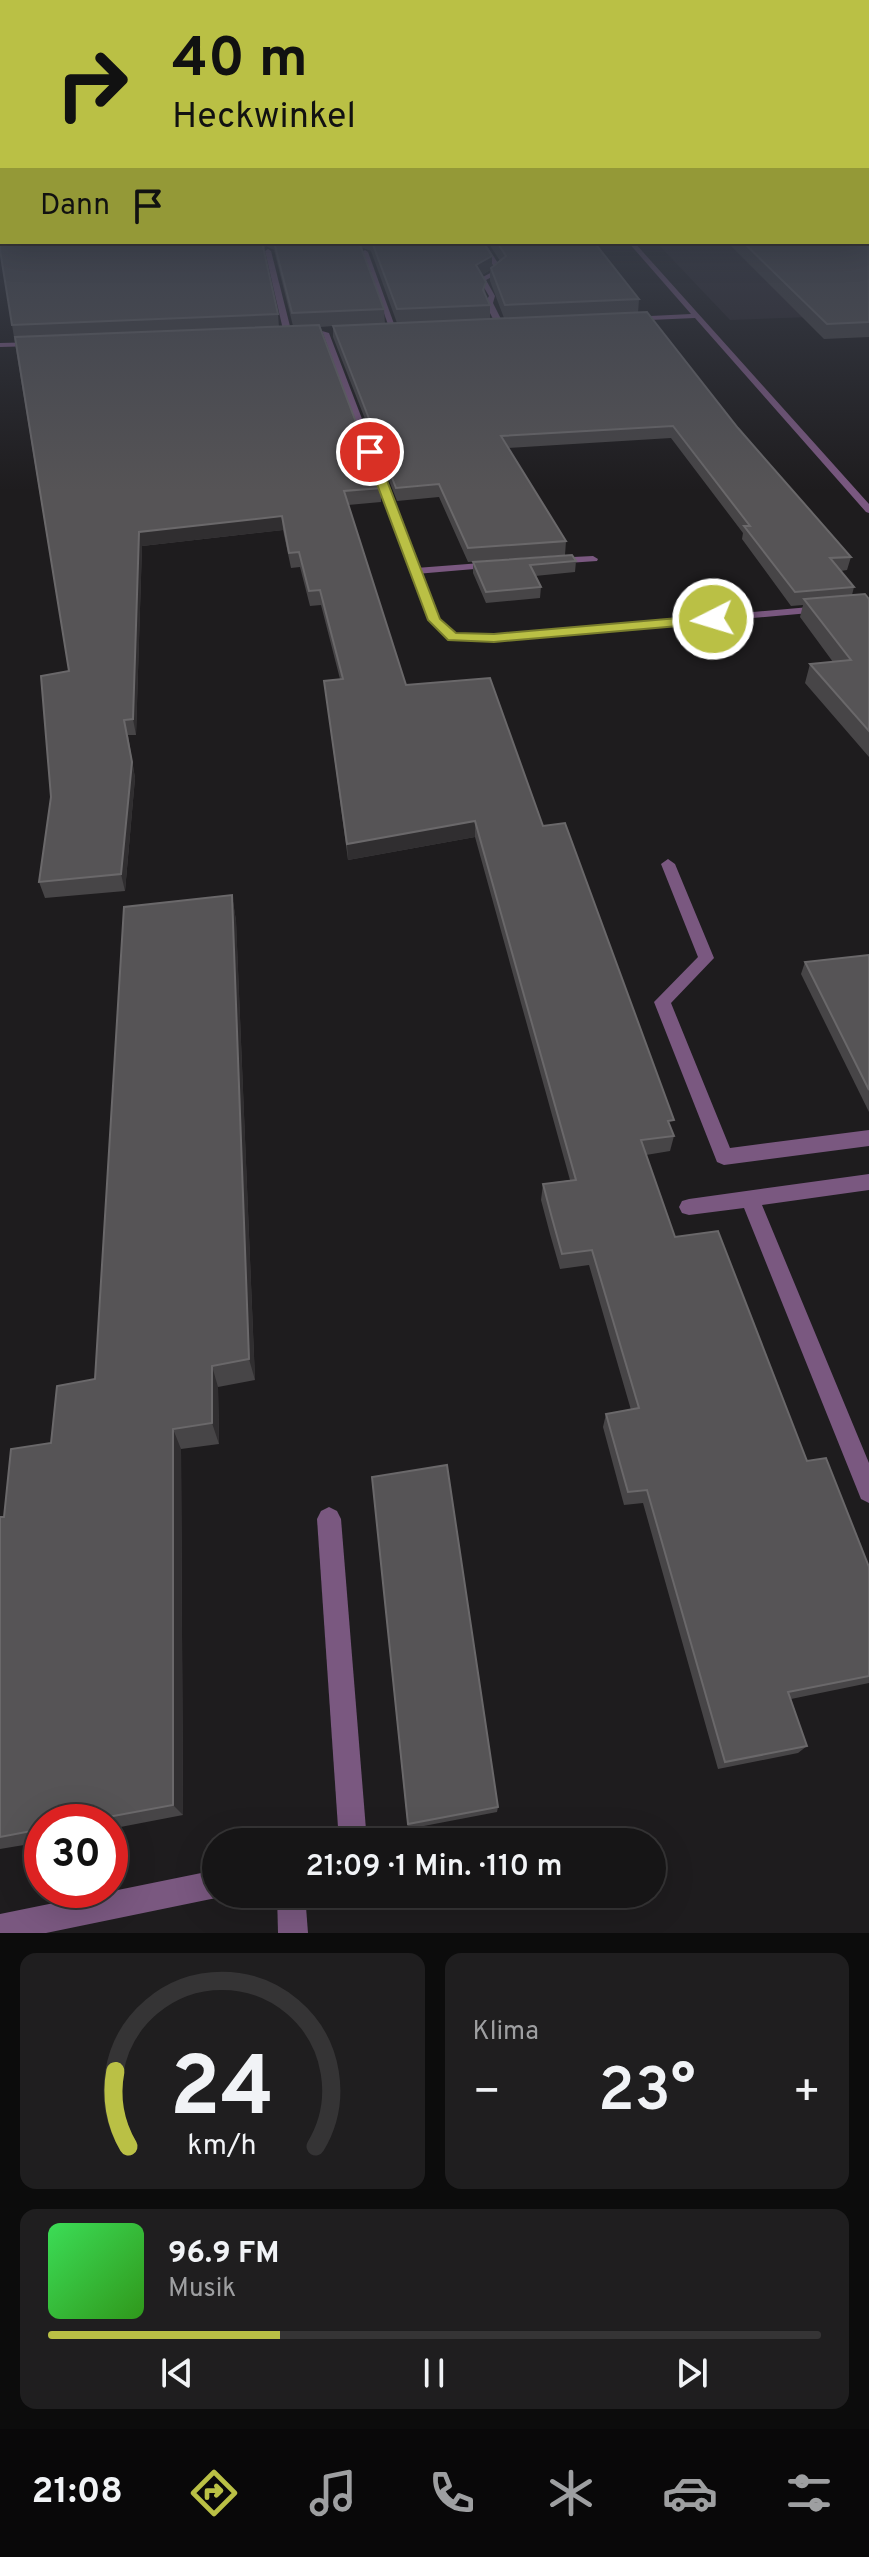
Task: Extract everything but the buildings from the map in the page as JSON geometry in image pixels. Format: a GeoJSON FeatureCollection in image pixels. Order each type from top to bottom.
{"type":"FeatureCollection","features":[{"type":"Feature","properties":{"kind":"street"},"geometry":{"type":"LineString","coordinates":[[282,310],[288,334]]}},
{"type":"Feature","properties":{"kind":"street"},"geometry":{"type":"LineString","coordinates":[[387,310],[394,330]]}},
{"type":"Feature","properties":{"kind":"street"},"geometry":{"type":"LineString","coordinates":[[493,310],[500,325]]}},
{"type":"Feature","properties":{"kind":"street"},"geometry":{"type":"LineString","coordinates":[[692,310],[869,510]]}},
{"type":"Feature","properties":{"kind":"street"},"geometry":{"type":"LineString","coordinates":[[621,320],[697,316]]}},
{"type":"Feature","properties":{"kind":"street"},"geometry":{"type":"LineString","coordinates":[[484,326],[515,324]]}},
{"type":"Feature","properties":{"kind":"street"},"geometry":{"type":"LineString","coordinates":[[380,330],[409,329]]}},
{"type":"Feature","properties":{"kind":"street"},"geometry":{"type":"LineString","coordinates":[[339,332],[319,333],[434,620],[452,637],[494,638],[838,608]]}},
{"type":"Feature","properties":{"kind":"street"},"geometry":{"type":"LineString","coordinates":[[273,335],[300,334]]}},
{"type":"Feature","properties":{"kind":"street"},"geometry":{"type":"LineString","coordinates":[[0,345],[45,344]]}},
{"type":"Feature","properties":{"kind":"street"},"geometry":{"type":"LineString","coordinates":[[534,563],[593,559]]}},
{"type":"Feature","properties":{"kind":"street"},"geometry":{"type":"LineString","coordinates":[[416,571],[504,565]]}},
{"type":"Feature","properties":{"kind":"street"},"geometry":{"type":"LineString","coordinates":[[668,864],[706,958],[662,1002],[724,1157],[869,1138]]}},
{"type":"Feature","properties":{"kind":"street"},"geometry":{"type":"LineString","coordinates":[[689,1207],[869,1182]]}},
{"type":"Feature","properties":{"kind":"street"},"geometry":{"type":"LineString","coordinates":[[750,1199],[869,1491]]}},
{"type":"Feature","properties":{"kind":"street"},"geometry":{"type":"LineString","coordinates":[[329,1519],[352,1828]]}},
{"type":"Feature","properties":{"kind":"street"},"geometry":{"type":"LineString","coordinates":[[0,1928],[202,1887]]}},
{"type":"Feature","properties":{"kind":"street"},"geometry":{"type":"LineString","coordinates":[[292,1908],[293,1933]]}},
{"type":"Feature","properties":{"kind":"shaded area"},"geometry":{"type":"Polygon","coordinates":[[[721,310],[869,310],[869,315],[730,320],[721,310]]]}},
{"type":"Feature","properties":{"kind":"route"},"geometry":{"type":"LineString","coordinates":[[370,452],[434,620],[452,637],[494,638],[713,619]]}}]}
